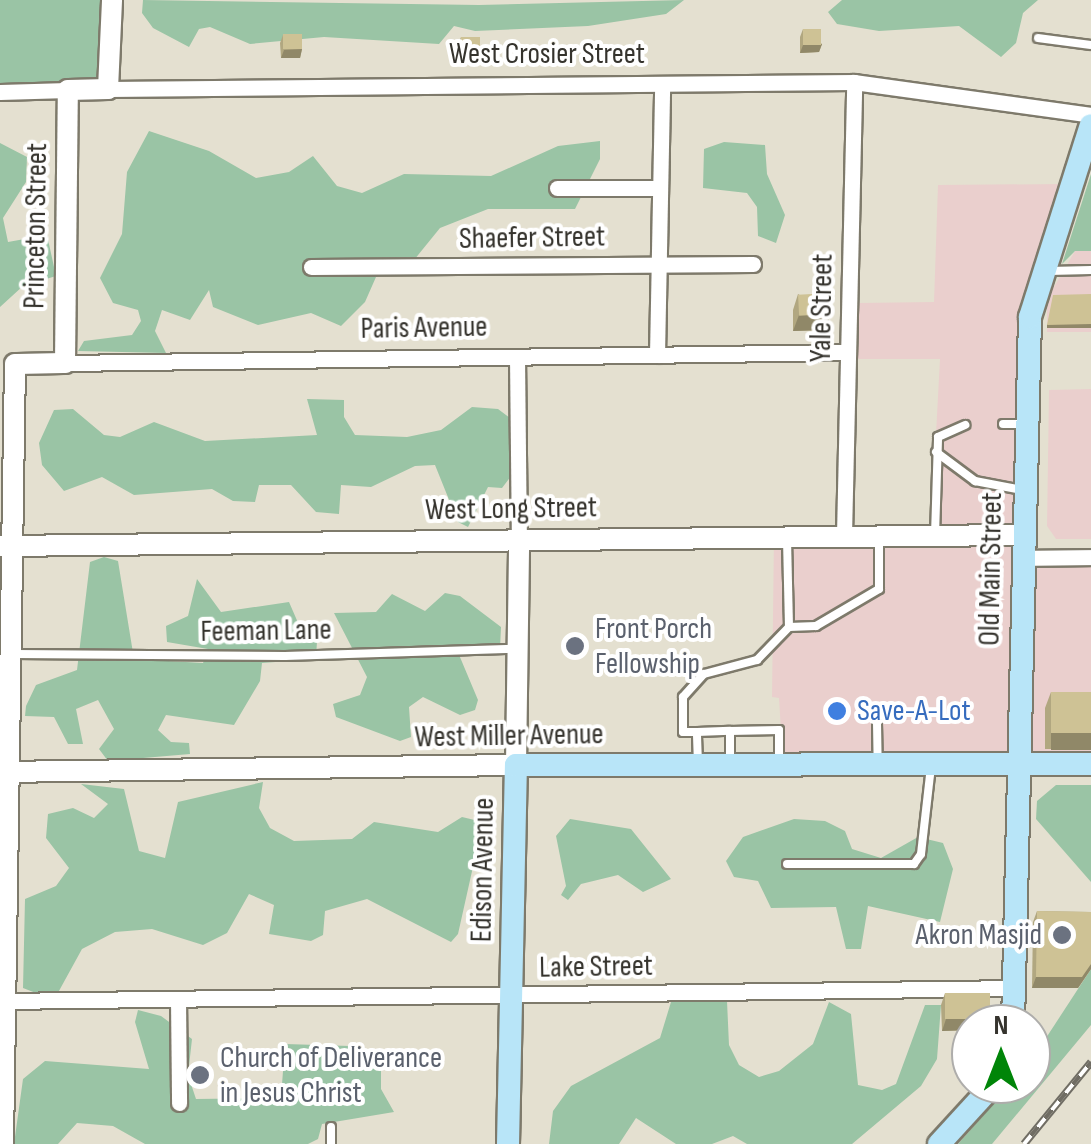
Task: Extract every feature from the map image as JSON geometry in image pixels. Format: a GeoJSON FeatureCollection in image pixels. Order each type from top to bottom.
{"type":"FeatureCollection","features":[{"type":"Feature","properties":{"kind":"main road","name":"Old Main Street"},"geometry":{"type":"LineString","coordinates":[[1014,1004],[1023,490],[1014,424],[1030,306],[1091,126]]}},
{"type":"Feature","properties":{"kind":"main road","name":"West Miller Avenue"},"geometry":{"type":"LineString","coordinates":[[516,766],[1091,764]]}},
{"type":"Feature","properties":{"kind":"main road","name":"Edison Avenue"},"geometry":{"type":"LineString","coordinates":[[508,1144],[516,766]]}},
{"type":"Feature","properties":{"kind":"main road"},"geometry":{"type":"LineString","coordinates":[[940,1144],[976,1104]]}},
{"type":"Feature","properties":{"kind":"street"},"geometry":{"type":"LineString","coordinates":[[108,89],[112,0]]}},
{"type":"Feature","properties":{"kind":"street","name":"West Crosier Street"},"geometry":{"type":"LineString","coordinates":[[0,92],[854,82],[1091,114]]}},
{"type":"Feature","properties":{"kind":"street","name":"Yale Street"},"geometry":{"type":"LineString","coordinates":[[844,534],[854,82]]}},
{"type":"Feature","properties":{"kind":"street"},"geometry":{"type":"LineString","coordinates":[[657,355],[662,84]]}},
{"type":"Feature","properties":{"kind":"street","name":"Princeton Street"},"geometry":{"type":"LineString","coordinates":[[65,363],[68,90]]}},
{"type":"Feature","properties":{"kind":"street"},"geometry":{"type":"LineString","coordinates":[[557,188],[659,188]]}},
{"type":"Feature","properties":{"kind":"street","name":"Shaefer Street"},"geometry":{"type":"LineString","coordinates":[[311,267],[754,264]]}},
{"type":"Feature","properties":{"kind":"street","name":"Paris Avenue"},"geometry":{"type":"LineString","coordinates":[[7,364],[848,352]]}},
{"type":"Feature","properties":{"kind":"street","name":"Edison Avenue"},"geometry":{"type":"LineString","coordinates":[[516,766],[517,357]]}},
{"type":"Feature","properties":{"kind":"street"},"geometry":{"type":"LineString","coordinates":[[4,1144],[5,772],[15,654],[8,546],[7,364]]}},
{"type":"Feature","properties":{"kind":"street","name":"West Long Street"},"geometry":{"type":"LineString","coordinates":[[8,546],[935,534],[1091,556]]}},
{"type":"Feature","properties":{"kind":"street","name":"West Miller Avenue"},"geometry":{"type":"LineString","coordinates":[[5,772],[516,766]]}},
{"type":"Feature","properties":{"kind":"street","name":"Lake Street"},"geometry":{"type":"LineString","coordinates":[[2,1000],[1014,988]]}},
{"type":"Feature","properties":{"kind":"street"},"geometry":{"type":"LineString","coordinates":[[178,999],[179,1104]]}},
{"type":"Feature","properties":{"kind":"lane"},"geometry":{"type":"LineString","coordinates":[[1038,38],[1091,45]]}},
{"type":"Feature","properties":{"kind":"lane"},"geometry":{"type":"LineString","coordinates":[[1040,270],[1091,270]]}},
{"type":"Feature","properties":{"kind":"lane"},"geometry":{"type":"LineString","coordinates":[[935,534],[938,437],[965,425]]}},
{"type":"Feature","properties":{"kind":"lane"},"geometry":{"type":"LineString","coordinates":[[936,452],[975,481],[1023,490]]}},
{"type":"Feature","properties":{"kind":"lane"},"geometry":{"type":"LineString","coordinates":[[789,626],[816,626],[879,589],[879,534]]}},
{"type":"Feature","properties":{"kind":"lane"},"geometry":{"type":"LineString","coordinates":[[778,763],[778,730],[683,732],[683,697],[704,674],[757,660],[789,626],[787,535]]}},
{"type":"Feature","properties":{"kind":"lane","name":"Feeman Lane"},"geometry":{"type":"LineString","coordinates":[[15,654],[518,649]]}},
{"type":"Feature","properties":{"kind":"lane"},"geometry":{"type":"LineString","coordinates":[[877,724],[878,762]]}},
{"type":"Feature","properties":{"kind":"lane"},"geometry":{"type":"LineString","coordinates":[[730,731],[730,764]]}},
{"type":"Feature","properties":{"kind":"lane"},"geometry":{"type":"LineString","coordinates":[[697,732],[698,764]]}},
{"type":"Feature","properties":{"kind":"lane"},"geometry":{"type":"LineString","coordinates":[[787,864],[914,864],[920,854],[931,762]]}},
{"type":"Feature","properties":{"kind":"lane"},"geometry":{"type":"LineString","coordinates":[[331,1127],[331,1144]]}},
{"type":"Feature","properties":{"kind":"shaded area"},"geometry":{"type":"Polygon","coordinates":[[[1064,184],[1027,300],[1018,530],[931,528],[940,359],[855,359],[858,303],[934,302],[938,185],[1064,184]]]}},
{"type":"Feature","properties":{"kind":"shaded area"},"geometry":{"type":"Polygon","coordinates":[[[1075,251],[1091,251],[1091,332],[1047,332],[1047,299],[1075,251]]]}},
{"type":"Feature","properties":{"kind":"shaded area"},"geometry":{"type":"Polygon","coordinates":[[[1091,389],[1091,539],[1056,539],[1047,526],[1049,390],[1091,389]]]}},
{"type":"Feature","properties":{"kind":"shaded area"},"geometry":{"type":"Polygon","coordinates":[[[774,535],[1022,535],[1018,762],[783,763],[779,698],[772,697],[774,535]]]}},
{"type":"Feature","properties":{"kind":"shaded area"},"geometry":{"type":"Polygon","coordinates":[[[1024,560],[1091,560],[1091,761],[1024,761],[1024,560]]]}},
{"type":"Feature","properties":{"kind":"green space"},"geometry":{"type":"Polygon","coordinates":[[[0,0],[102,0],[102,71],[91,84],[0,86],[0,0]]]}},
{"type":"Feature","properties":{"kind":"green space"},"geometry":{"type":"Polygon","coordinates":[[[143,0],[479,5],[684,0],[666,14],[588,26],[475,31],[454,26],[439,44],[324,37],[250,44],[210,27],[199,29],[189,47],[153,28],[142,13],[143,0]]]}},
{"type":"Feature","properties":{"kind":"green space"},"geometry":{"type":"Polygon","coordinates":[[[842,0],[1038,0],[1023,13],[1016,43],[1001,57],[959,26],[879,31],[837,24],[828,12],[842,0]]]}},
{"type":"Feature","properties":{"kind":"green space"},"geometry":{"type":"Polygon","coordinates":[[[149,131],[209,151],[256,178],[289,172],[313,156],[337,186],[362,193],[404,174],[491,176],[558,146],[600,141],[600,159],[575,209],[488,209],[440,228],[414,260],[376,277],[365,302],[341,326],[311,313],[258,325],[213,307],[209,290],[190,320],[162,310],[155,331],[166,353],[78,351],[84,341],[132,335],[141,321],[138,310],[113,303],[100,278],[122,234],[127,172],[149,131]]]}},
{"type":"Feature","properties":{"kind":"green space"},"geometry":{"type":"Polygon","coordinates":[[[724,142],[765,145],[767,174],[785,215],[776,243],[758,236],[757,207],[747,193],[703,188],[704,149],[724,142]]]}},
{"type":"Feature","properties":{"kind":"green space"},"geometry":{"type":"Polygon","coordinates":[[[0,143],[27,157],[26,182],[3,218],[8,242],[47,235],[56,276],[23,286],[0,307],[0,143]]]}},
{"type":"Feature","properties":{"kind":"green space"},"geometry":{"type":"Polygon","coordinates":[[[1091,174],[1091,251],[1075,251],[1062,264],[1091,174]]]}},
{"type":"Feature","properties":{"kind":"green space"},"geometry":{"type":"Polygon","coordinates":[[[307,399],[344,400],[344,417],[355,435],[407,437],[441,430],[472,407],[498,409],[510,418],[512,475],[502,488],[488,487],[468,527],[458,522],[435,465],[415,466],[371,487],[341,485],[339,514],[316,512],[291,485],[259,485],[255,502],[233,501],[212,489],[134,495],[102,477],[64,491],[42,465],[39,443],[54,410],[73,409],[104,435],[120,437],[154,422],[205,441],[317,435],[307,399]]]}},
{"type":"Feature","properties":{"kind":"green space"},"geometry":{"type":"Polygon","coordinates":[[[104,557],[118,561],[134,659],[203,663],[208,649],[167,642],[166,626],[188,616],[197,579],[221,612],[289,602],[299,625],[317,641],[316,659],[262,663],[260,681],[234,725],[166,715],[158,730],[171,742],[189,743],[190,754],[108,761],[99,749],[114,729],[98,700],[76,709],[83,744],[68,744],[54,717],[25,716],[26,706],[36,685],[77,670],[90,562],[104,557]]]}},
{"type":"Feature","properties":{"kind":"green space"},"geometry":{"type":"Polygon","coordinates":[[[445,593],[460,596],[501,627],[500,649],[457,650],[478,700],[475,710],[460,715],[423,697],[409,707],[411,737],[400,741],[336,717],[333,704],[360,695],[367,677],[334,613],[376,612],[392,594],[425,611],[445,593]]]}},
{"type":"Feature","properties":{"kind":"green space"},"geometry":{"type":"Polygon","coordinates":[[[263,782],[259,808],[270,828],[294,841],[352,839],[374,822],[438,832],[462,817],[483,822],[458,934],[451,942],[367,899],[325,911],[323,935],[311,941],[269,934],[274,905],[249,894],[227,933],[203,945],[152,929],[115,932],[82,949],[54,1000],[23,988],[25,899],[56,886],[69,868],[46,838],[48,814],[73,808],[94,818],[108,804],[81,784],[124,789],[139,851],[165,858],[178,802],[263,782]]]}},
{"type":"Feature","properties":{"kind":"green space"},"geometry":{"type":"Polygon","coordinates":[[[1056,785],[1091,785],[1091,882],[1036,819],[1037,801],[1056,785]]]}},
{"type":"Feature","properties":{"kind":"green space"},"geometry":{"type":"Polygon","coordinates":[[[570,819],[631,829],[671,879],[643,892],[618,875],[581,884],[568,900],[561,895],[566,886],[556,836],[570,819]]]}},
{"type":"Feature","properties":{"kind":"green space"},"geometry":{"type":"Polygon","coordinates":[[[794,819],[825,821],[845,831],[852,849],[881,858],[918,837],[943,843],[953,869],[940,922],[868,906],[861,949],[846,949],[836,907],[771,908],[758,881],[734,877],[726,861],[743,837],[794,819]]]}},
{"type":"Feature","properties":{"kind":"green space"},"geometry":{"type":"Polygon","coordinates":[[[1091,969],[1091,1025],[1051,1073],[1051,1030],[1091,969]]]}},
{"type":"Feature","properties":{"kind":"green space"},"geometry":{"type":"Polygon","coordinates":[[[727,1001],[729,1045],[739,1065],[759,1077],[779,1071],[813,1044],[829,1002],[851,1014],[858,1085],[882,1090],[896,1084],[925,1005],[941,1005],[937,1059],[921,1086],[852,1144],[747,1144],[733,1136],[712,1144],[676,1144],[636,1118],[619,1144],[549,1144],[553,1111],[571,1086],[660,1038],[671,1002],[727,1001]]]}},
{"type":"Feature","properties":{"kind":"green space"},"geometry":{"type":"Polygon","coordinates":[[[138,1010],[161,1016],[192,1039],[188,1075],[196,1099],[281,1098],[285,1044],[350,1046],[381,1058],[381,1089],[394,1112],[322,1124],[318,1139],[308,1144],[145,1144],[113,1126],[77,1123],[58,1144],[14,1144],[23,1079],[45,1061],[149,1069],[135,1022],[138,1010]]]}},
{"type":"Feature","properties":{"kind":"green space"},"geometry":{"type":"Polygon","coordinates":[[[993,1104],[1025,1104],[992,1144],[958,1144],[993,1104]]]}},
{"type":"Feature","properties":{"kind":"building"},"geometry":{"type":"Polygon","coordinates":[[[803,29],[821,29],[821,45],[803,45],[803,29]]]}},
{"type":"Feature","properties":{"kind":"building"},"geometry":{"type":"Polygon","coordinates":[[[283,34],[302,34],[302,49],[283,49],[283,34]]]}},
{"type":"Feature","properties":{"kind":"building"},"geometry":{"type":"Polygon","coordinates":[[[461,37],[480,37],[480,53],[461,53],[461,37]]]}},
{"type":"Feature","properties":{"kind":"building"},"geometry":{"type":"Polygon","coordinates":[[[830,293],[831,314],[799,316],[798,295],[830,293]]]}},
{"type":"Feature","properties":{"kind":"building"},"geometry":{"type":"Polygon","coordinates":[[[1091,294],[1091,324],[1047,325],[1053,295],[1091,294]]]}},
{"type":"Feature","properties":{"kind":"building"},"geometry":{"type":"Polygon","coordinates":[[[1051,692],[1091,692],[1091,733],[1051,733],[1051,692]]]}},
{"type":"Feature","properties":{"kind":"building"},"geometry":{"type":"Polygon","coordinates":[[[1037,911],[1091,912],[1091,964],[1082,977],[1036,977],[1037,911]]]}},
{"type":"Feature","properties":{"kind":"building"},"geometry":{"type":"Polygon","coordinates":[[[945,993],[990,993],[990,1004],[951,1004],[951,1019],[945,1019],[945,993]]]}},
{"type":"Feature","properties":{"kind":"railway"},"geometry":{"type":"LineString","coordinates":[[1024,1144],[1091,1062]]}},
{"type":"Feature","properties":{"kind":"place","name":"Front Porch Fellowship"},"geometry":{"type":"Point","coordinates":[575,646]}},
{"type":"Feature","properties":{"kind":"place","name":"Save-A-Lot"},"geometry":{"type":"Point","coordinates":[837,711]}},
{"type":"Feature","properties":{"kind":"place","name":"Akron Masjid"},"geometry":{"type":"Point","coordinates":[1062,935]}},
{"type":"Feature","properties":{"kind":"place","name":"Church of Deliverance in Jesus Christ"},"geometry":{"type":"Point","coordinates":[200,1075]}}]}
